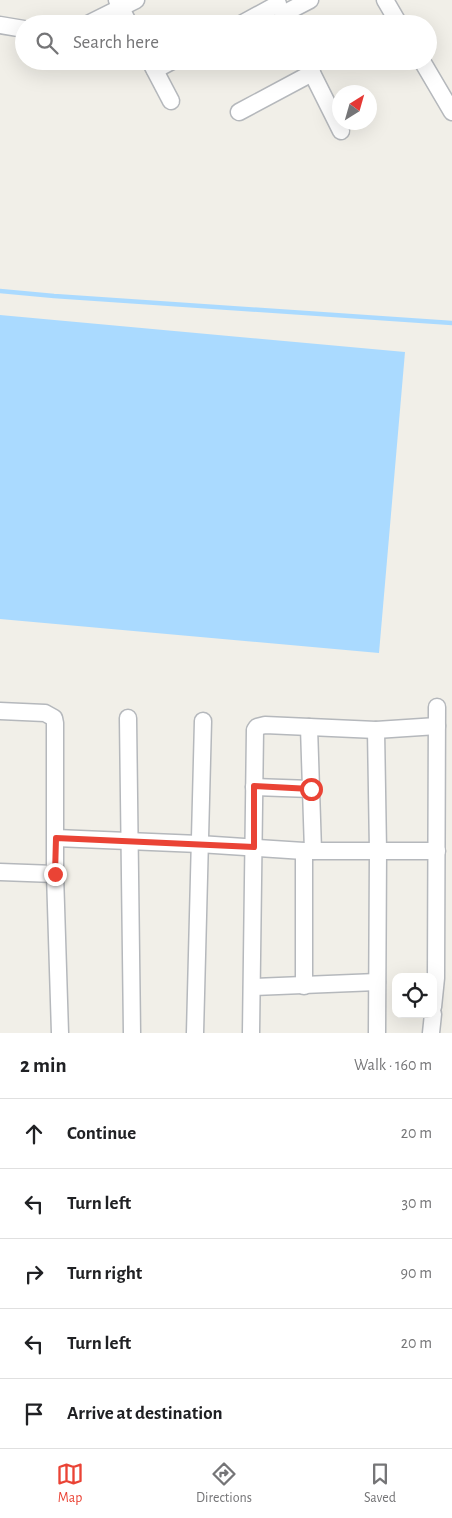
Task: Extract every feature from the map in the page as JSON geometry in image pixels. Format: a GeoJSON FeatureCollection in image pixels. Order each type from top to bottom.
{"type":"FeatureCollection","features":[{"type":"Feature","properties":{"kind":"street"},"geometry":{"type":"LineString","coordinates":[[102,15],[119,4],[136,0]]}},
{"type":"Feature","properties":{"kind":"street"},"geometry":{"type":"LineString","coordinates":[[269,15],[310,0]]}},
{"type":"Feature","properties":{"kind":"street"},"geometry":{"type":"LineString","coordinates":[[385,0],[394,15]]}},
{"type":"Feature","properties":{"kind":"street"},"geometry":{"type":"LineString","coordinates":[[0,25],[15,28]]}},
{"type":"Feature","properties":{"kind":"street"},"geometry":{"type":"LineString","coordinates":[[154,70],[171,101]]}},
{"type":"Feature","properties":{"kind":"street"},"geometry":{"type":"LineString","coordinates":[[239,112],[304,70]]}},
{"type":"Feature","properties":{"kind":"street"},"geometry":{"type":"LineString","coordinates":[[310,70],[341,131]]}},
{"type":"Feature","properties":{"kind":"street"},"geometry":{"type":"LineString","coordinates":[[427,70],[452,111]]}},
{"type":"Feature","properties":{"kind":"street"},"geometry":{"type":"LineString","coordinates":[[436,973],[437,707]]}},
{"type":"Feature","properties":{"kind":"street"},"geometry":{"type":"LineString","coordinates":[[0,712],[45,713],[54,718],[55,723],[55,874],[60,1033]]}},
{"type":"Feature","properties":{"kind":"street"},"geometry":{"type":"LineString","coordinates":[[128,718],[128,841],[132,1033]]}},
{"type":"Feature","properties":{"kind":"street"},"geometry":{"type":"LineString","coordinates":[[194,1033],[203,721]]}},
{"type":"Feature","properties":{"kind":"street"},"geometry":{"type":"LineString","coordinates":[[251,1033],[255,730],[257,727],[265,725],[376,730],[437,726]]}},
{"type":"Feature","properties":{"kind":"street"},"geometry":{"type":"LineString","coordinates":[[304,986],[311,789],[309,727]]}},
{"type":"Feature","properties":{"kind":"street"},"geometry":{"type":"LineString","coordinates":[[376,730],[378,851],[377,1033]]}},
{"type":"Feature","properties":{"kind":"street"},"geometry":{"type":"LineString","coordinates":[[254,786],[311,789]]}},
{"type":"Feature","properties":{"kind":"street"},"geometry":{"type":"LineString","coordinates":[[56,838],[308,851],[437,851]]}},
{"type":"Feature","properties":{"kind":"street"},"geometry":{"type":"LineString","coordinates":[[0,872],[55,874]]}},
{"type":"Feature","properties":{"kind":"street"},"geometry":{"type":"LineString","coordinates":[[252,988],[377,982]]}},
{"type":"Feature","properties":{"kind":"street"},"geometry":{"type":"LineString","coordinates":[[431,1033],[432,1018]]}},
{"type":"Feature","properties":{"kind":"water"},"geometry":{"type":"Polygon","coordinates":[[[0,315],[405,352],[379,653],[0,619],[0,315]]]}},
{"type":"Feature","properties":{"kind":"waterway"},"geometry":{"type":"LineString","coordinates":[[0,291],[452,323]]}},
{"type":"Feature","properties":{"kind":"route"},"geometry":{"type":"LineString","coordinates":[[55,874],[56,838],[254,847],[254,786],[311,789]]}}]}
